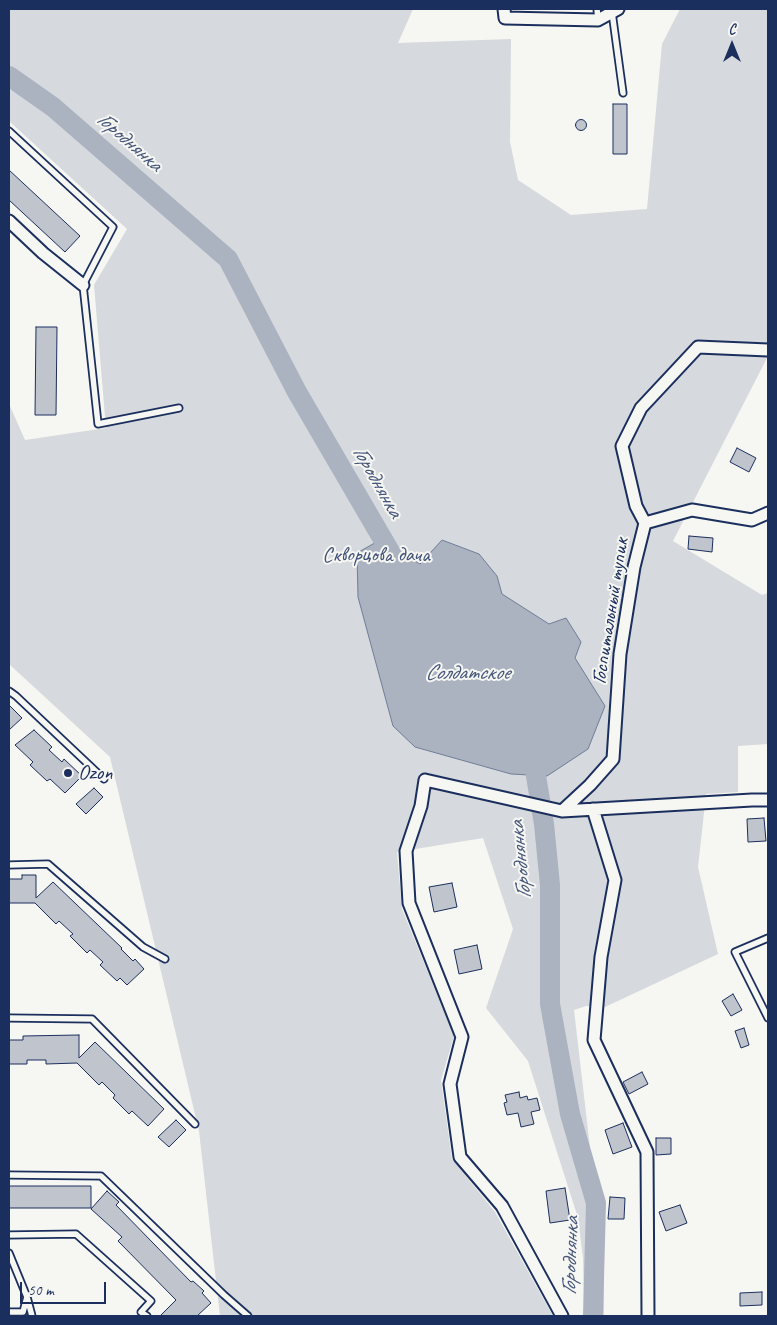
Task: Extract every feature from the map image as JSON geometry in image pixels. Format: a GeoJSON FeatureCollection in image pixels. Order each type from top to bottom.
{"type":"FeatureCollection","features":[{"type":"Feature","properties":{"kind":"street"},"geometry":{"type":"LineString","coordinates":[[504,9],[505,18],[598,14],[615,10]]}},
{"type":"Feature","properties":{"kind":"street"},"geometry":{"type":"LineString","coordinates":[[9,221],[43,253],[83,284]]}},
{"type":"Feature","properties":{"kind":"street"},"geometry":{"type":"LineString","coordinates":[[645,522],[636,506],[622,446],[641,408],[698,348],[768,350]]}},
{"type":"Feature","properties":{"kind":"street","name":"Госпитальный тупик"},"geometry":{"type":"LineString","coordinates":[[562,811],[590,785],[613,759],[620,654],[634,568],[645,522],[692,510],[752,520],[768,513]]}},
{"type":"Feature","properties":{"kind":"street"},"geometry":{"type":"LineString","coordinates":[[562,1316],[502,1206],[460,1157],[450,1084],[462,1037],[409,903],[406,851],[420,806],[425,780],[562,811],[768,800]]}},
{"type":"Feature","properties":{"kind":"street"},"geometry":{"type":"LineString","coordinates":[[593,809],[615,880],[601,957],[594,1040],[647,1152],[648,1316]]}},
{"type":"Feature","properties":{"kind":"lane"},"geometry":{"type":"LineString","coordinates":[[615,10],[623,93]]}},
{"type":"Feature","properties":{"kind":"lane"},"geometry":{"type":"LineString","coordinates":[[9,131],[113,227],[83,284],[98,424],[179,408]]}},
{"type":"Feature","properties":{"kind":"lane"},"geometry":{"type":"LineString","coordinates":[[9,691],[104,779]]}},
{"type":"Feature","properties":{"kind":"lane"},"geometry":{"type":"LineString","coordinates":[[9,865],[48,864],[143,947],[165,959]]}},
{"type":"Feature","properties":{"kind":"lane"},"geometry":{"type":"LineString","coordinates":[[768,938],[735,952],[768,1018]]}},
{"type":"Feature","properties":{"kind":"lane"},"geometry":{"type":"LineString","coordinates":[[9,1018],[92,1019],[195,1124]]}},
{"type":"Feature","properties":{"kind":"lane"},"geometry":{"type":"LineString","coordinates":[[9,1175],[101,1176],[248,1316]]}},
{"type":"Feature","properties":{"kind":"lane"},"geometry":{"type":"LineString","coordinates":[[9,1235],[76,1234],[151,1301],[141,1312],[147,1316]]}},
{"type":"Feature","properties":{"kind":"lane"},"geometry":{"type":"LineString","coordinates":[[9,1252],[27,1296],[32,1316]]}},
{"type":"Feature","properties":{"kind":"lane"},"geometry":{"type":"LineString","coordinates":[[9,1312],[22,1312],[27,1296]]}},
{"type":"Feature","properties":{"kind":"green space","name":"Скворцова дача"},"geometry":{"type":"Polygon","coordinates":[[[9,9],[413,9],[398,43],[511,39],[510,142],[518,180],[571,215],[647,209],[662,44],[680,9],[768,9],[768,356],[673,541],[762,595],[768,593],[768,744],[738,746],[738,792],[706,794],[698,867],[718,954],[605,1007],[586,1006],[574,1010],[599,1225],[604,1245],[604,1316],[584,1316],[583,1258],[578,1218],[528,1061],[486,1008],[513,929],[483,838],[397,852],[402,909],[454,1036],[441,1080],[452,1159],[495,1212],[553,1316],[220,1316],[199,1131],[110,757],[9,664],[9,404],[25,440],[106,428],[94,285],[127,229],[9,121],[9,9]]]}},
{"type":"Feature","properties":{"kind":"water","name":"Солдатское"},"geometry":{"type":"Polygon","coordinates":[[[380,540],[420,564],[442,540],[479,554],[497,576],[502,594],[549,624],[566,618],[581,642],[575,658],[605,706],[588,749],[547,776],[511,774],[415,747],[393,726],[358,597],[357,553],[380,540]]]}},
{"type":"Feature","properties":{"kind":"building"},"geometry":{"type":"Polygon","coordinates":[[[613,104],[627,104],[627,154],[613,154],[613,104]]]}},
{"type":"Feature","properties":{"kind":"building"},"geometry":{"type":"Polygon","coordinates":[[[581,119],[587,125],[581,131],[575,125],[581,119]]]}},
{"type":"Feature","properties":{"kind":"building"},"geometry":{"type":"Polygon","coordinates":[[[9,170],[80,236],[65,252],[9,200],[9,170]]]}},
{"type":"Feature","properties":{"kind":"building"},"geometry":{"type":"Polygon","coordinates":[[[36,327],[57,327],[56,415],[35,415],[36,327]]]}},
{"type":"Feature","properties":{"kind":"building"},"geometry":{"type":"Polygon","coordinates":[[[737,448],[756,458],[749,472],[730,462],[737,448]]]}},
{"type":"Feature","properties":{"kind":"building"},"geometry":{"type":"Polygon","coordinates":[[[689,536],[713,538],[712,552],[688,549],[689,536]]]}},
{"type":"Feature","properties":{"kind":"building"},"geometry":{"type":"Polygon","coordinates":[[[9,705],[22,718],[9,730],[9,705]]]}},
{"type":"Feature","properties":{"kind":"building"},"geometry":{"type":"Polygon","coordinates":[[[34,730],[52,747],[49,750],[62,762],[64,759],[82,776],[65,793],[50,779],[47,781],[30,765],[33,762],[15,745],[34,730]]]}},
{"type":"Feature","properties":{"kind":"building"},"geometry":{"type":"Polygon","coordinates":[[[94,788],[103,797],[86,814],[76,804],[94,788]]]}},
{"type":"Feature","properties":{"kind":"building"},"geometry":{"type":"Polygon","coordinates":[[[764,818],[766,841],[748,842],[747,819],[764,818]]]}},
{"type":"Feature","properties":{"kind":"building"},"geometry":{"type":"Polygon","coordinates":[[[22,875],[36,875],[36,898],[53,882],[122,948],[133,961],[135,959],[144,969],[127,985],[120,978],[117,981],[100,965],[103,962],[90,950],[87,953],[70,936],[73,934],[59,921],[56,924],[35,903],[9,903],[9,879],[22,879],[22,875]]]}},
{"type":"Feature","properties":{"kind":"building"},"geometry":{"type":"Polygon","coordinates":[[[452,883],[457,907],[434,912],[429,887],[452,883]]]}},
{"type":"Feature","properties":{"kind":"building"},"geometry":{"type":"Polygon","coordinates":[[[477,945],[482,969],[459,974],[454,950],[477,945]]]}},
{"type":"Feature","properties":{"kind":"building"},"geometry":{"type":"Polygon","coordinates":[[[733,994],[742,1010],[731,1016],[722,1001],[733,994]]]}},
{"type":"Feature","properties":{"kind":"building"},"geometry":{"type":"Polygon","coordinates":[[[744,1028],[749,1045],[741,1048],[735,1031],[744,1028]]]}},
{"type":"Feature","properties":{"kind":"building"},"geometry":{"type":"Polygon","coordinates":[[[79,1035],[79,1058],[95,1042],[164,1109],[148,1126],[132,1111],[129,1114],[113,1098],[115,1095],[102,1082],[99,1085],[77,1063],[46,1064],[46,1060],[27,1060],[27,1064],[9,1064],[9,1040],[23,1040],[23,1036],[79,1035]]]}},
{"type":"Feature","properties":{"kind":"building"},"geometry":{"type":"Polygon","coordinates":[[[642,1072],[648,1084],[629,1094],[623,1082],[642,1072]]]}},
{"type":"Feature","properties":{"kind":"building"},"geometry":{"type":"Polygon","coordinates":[[[519,1092],[520,1098],[527,1096],[528,1100],[537,1098],[540,1110],[531,1112],[534,1124],[521,1127],[518,1113],[507,1115],[504,1103],[507,1102],[505,1095],[519,1092]]]}},
{"type":"Feature","properties":{"kind":"building"},"geometry":{"type":"Polygon","coordinates":[[[176,1120],[186,1130],[169,1147],[158,1137],[176,1120]]]}},
{"type":"Feature","properties":{"kind":"building"},"geometry":{"type":"Polygon","coordinates":[[[623,1123],[632,1147],[613,1154],[605,1130],[623,1123]]]}},
{"type":"Feature","properties":{"kind":"building"},"geometry":{"type":"Polygon","coordinates":[[[656,1138],[671,1138],[671,1154],[656,1155],[656,1138]]]}},
{"type":"Feature","properties":{"kind":"building"},"geometry":{"type":"Polygon","coordinates":[[[9,1186],[91,1186],[91,1208],[9,1208],[9,1186]]]}},
{"type":"Feature","properties":{"kind":"building"},"geometry":{"type":"Polygon","coordinates":[[[565,1188],[570,1220],[550,1223],[546,1191],[565,1188]]]}},
{"type":"Feature","properties":{"kind":"building"},"geometry":{"type":"Polygon","coordinates":[[[107,1191],[119,1202],[116,1205],[191,1282],[193,1281],[204,1291],[202,1293],[211,1303],[197,1316],[160,1316],[176,1300],[118,1241],[122,1237],[91,1209],[107,1191]]]}},
{"type":"Feature","properties":{"kind":"building"},"geometry":{"type":"Polygon","coordinates":[[[610,1197],[625,1198],[624,1219],[608,1219],[610,1197]]]}},
{"type":"Feature","properties":{"kind":"building"},"geometry":{"type":"Polygon","coordinates":[[[680,1205],[687,1223],[666,1231],[659,1212],[680,1205]]]}},
{"type":"Feature","properties":{"kind":"building"},"geometry":{"type":"Polygon","coordinates":[[[762,1292],[762,1305],[740,1306],[740,1293],[762,1292]]]}},
{"type":"Feature","properties":{"kind":"waterway","name":"Городнянка"},"geometry":{"type":"LineString","coordinates":[[9,76],[53,107],[228,259],[297,392],[399,567]]}},
{"type":"Feature","properties":{"kind":"waterway","name":"Городнянка"},"geometry":{"type":"LineString","coordinates":[[530,750],[532,752],[544,824],[550,885],[550,1004],[570,1114],[596,1203],[593,1316]]}},
{"type":"Feature","properties":{"kind":"place","name":"Ozon"},"geometry":{"type":"Point","coordinates":[68,773]}}]}
